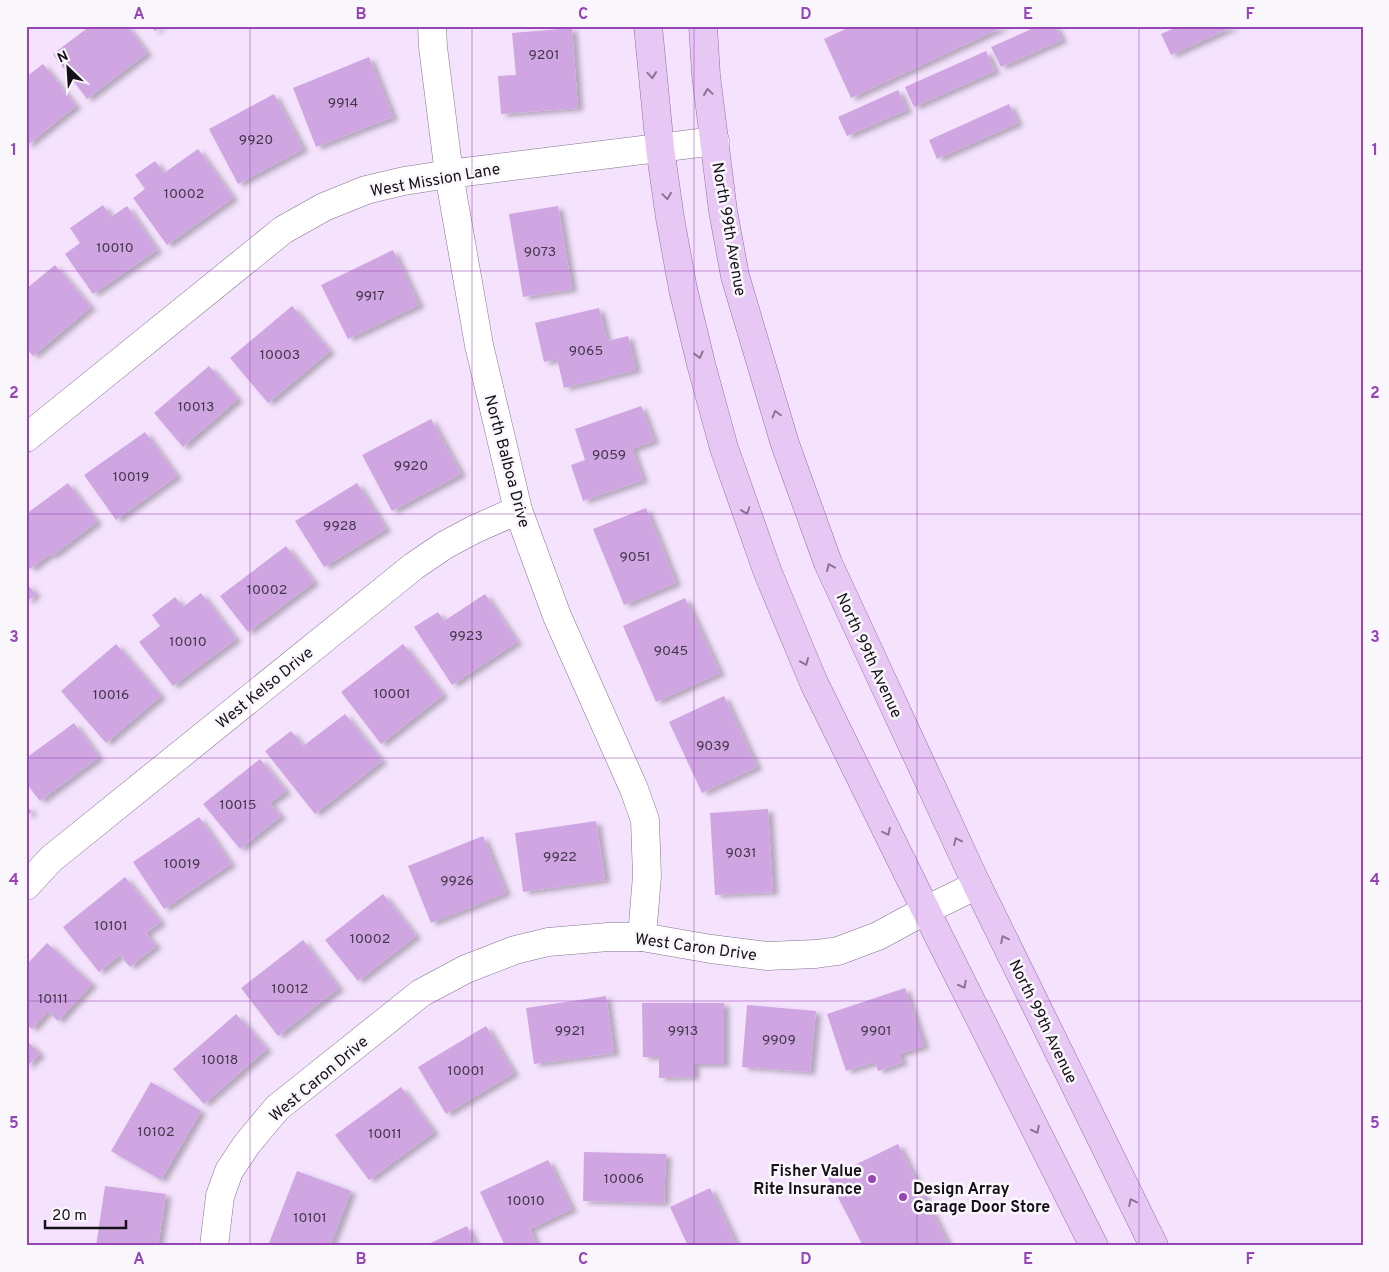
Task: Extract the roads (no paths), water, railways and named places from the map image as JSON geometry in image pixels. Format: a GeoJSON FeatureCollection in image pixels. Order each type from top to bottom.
{"type":"FeatureCollection","features":[{"type":"Feature","properties":{"kind":"main road"},"geometry":{"type":"LineString","coordinates":[[648,26],[660,148],[683,289],[701,364],[727,457],[768,573],[814,683],[1094,1246]]}},
{"type":"Feature","properties":{"kind":"main road","name":"North 99th Avenue"},"geometry":{"type":"LineString","coordinates":[[703,26],[706,76],[723,211],[735,276],[784,444],[828,563],[877,672],[977,886],[1154,1246]]}},
{"type":"Feature","properties":{"kind":"street","name":"North Balboa Drive"},"geometry":{"type":"LineString","coordinates":[[432,26],[449,174],[478,345],[518,510],[557,616],[646,820],[647,876],[642,936]]}},
{"type":"Feature","properties":{"kind":"street","name":"West Mission Lane"},"geometry":{"type":"LineString","coordinates":[[26,438],[283,230],[324,207],[366,190],[404,181],[715,140]]}},
{"type":"Feature","properties":{"kind":"street","name":"West Kelso Drive"},"geometry":{"type":"LineString","coordinates":[[26,886],[51,859],[414,566],[445,545],[518,510]]}},
{"type":"Feature","properties":{"kind":"street","name":"West Caron Drive"},"geometry":{"type":"LineString","coordinates":[[214,1246],[220,1196],[229,1171],[247,1144],[277,1108],[421,993],[466,969],[515,950],[548,942],[608,937],[642,936],[712,949],[767,956],[838,951],[878,936],[926,910],[977,886]]}},
{"type":"Feature","properties":{"kind":"place","name":"Fisher Value Rite Insurance"},"geometry":{"type":"Point","coordinates":[872,1179]}},
{"type":"Feature","properties":{"kind":"place","name":"Design Array Garage Door Store"},"geometry":{"type":"Point","coordinates":[903,1197]}}]}
